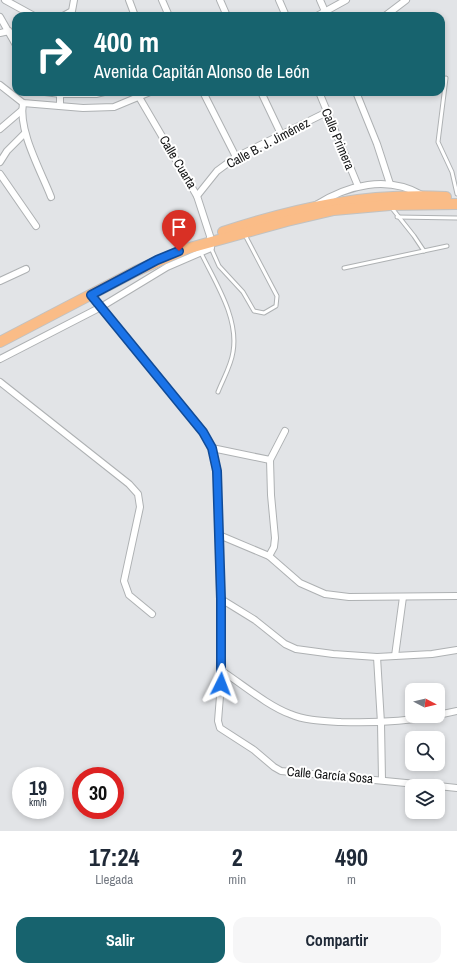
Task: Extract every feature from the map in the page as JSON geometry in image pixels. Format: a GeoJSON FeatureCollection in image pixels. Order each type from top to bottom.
{"type":"FeatureCollection","features":[{"type":"Feature","properties":{"kind":"main road"},"geometry":{"type":"LineString","coordinates":[[0,342],[157,260],[186,248],[199,247],[284,213],[312,207],[423,196],[457,198]]}},
{"type":"Feature","properties":{"kind":"main road"},"geometry":{"type":"LineString","coordinates":[[243,229],[316,213],[389,200],[457,204]]}},
{"type":"Feature","properties":{"kind":"street"},"geometry":{"type":"LineString","coordinates":[[5,0],[27,12]]}},
{"type":"Feature","properties":{"kind":"street"},"geometry":{"type":"LineString","coordinates":[[70,12],[72,11],[74,0]]}},
{"type":"Feature","properties":{"kind":"street"},"geometry":{"type":"LineString","coordinates":[[129,0],[134,12]]}},
{"type":"Feature","properties":{"kind":"street"},"geometry":{"type":"LineString","coordinates":[[162,0],[167,12]]}},
{"type":"Feature","properties":{"kind":"street"},"geometry":{"type":"LineString","coordinates":[[220,0],[225,12]]}},
{"type":"Feature","properties":{"kind":"street"},"geometry":{"type":"LineString","coordinates":[[279,0],[284,12]]}},
{"type":"Feature","properties":{"kind":"street"},"geometry":{"type":"LineString","coordinates":[[320,0],[325,12]]}},
{"type":"Feature","properties":{"kind":"street"},"geometry":{"type":"LineString","coordinates":[[329,12],[346,0]]}},
{"type":"Feature","properties":{"kind":"street"},"geometry":{"type":"LineString","coordinates":[[390,12],[406,0]]}},
{"type":"Feature","properties":{"kind":"street"},"geometry":{"type":"LineString","coordinates":[[0,17],[12,37]]}},
{"type":"Feature","properties":{"kind":"street"},"geometry":{"type":"LineString","coordinates":[[0,33],[9,31]]}},
{"type":"Feature","properties":{"kind":"street"},"geometry":{"type":"LineString","coordinates":[[0,85],[12,94]]}},
{"type":"Feature","properties":{"kind":"street"},"geometry":{"type":"LineString","coordinates":[[14,96],[23,103],[94,108],[114,107],[135,96]]}},
{"type":"Feature","properties":{"kind":"street"},"geometry":{"type":"LineString","coordinates":[[60,96],[60,106]]}},
{"type":"Feature","properties":{"kind":"street","name":"Calle Cuarta"},"geometry":{"type":"LineString","coordinates":[[140,96],[198,196],[211,242]]}},
{"type":"Feature","properties":{"kind":"street"},"geometry":{"type":"LineString","coordinates":[[205,96],[236,157]]}},
{"type":"Feature","properties":{"kind":"street"},"geometry":{"type":"LineString","coordinates":[[264,96],[281,134]]}},
{"type":"Feature","properties":{"kind":"street","name":"Calle Primera"},"geometry":{"type":"LineString","coordinates":[[320,96],[358,186]]}},
{"type":"Feature","properties":{"kind":"street"},"geometry":{"type":"LineString","coordinates":[[358,96],[377,144],[390,184]]}},
{"type":"Feature","properties":{"kind":"street"},"geometry":{"type":"LineString","coordinates":[[23,103],[21,111],[25,133],[52,197]]}},
{"type":"Feature","properties":{"kind":"street"},"geometry":{"type":"LineString","coordinates":[[0,129],[21,111]]}},
{"type":"Feature","properties":{"kind":"street","name":"Calle B. J. Jiménez"},"geometry":{"type":"LineString","coordinates":[[198,196],[217,172],[236,157],[327,112]]}},
{"type":"Feature","properties":{"kind":"street"},"geometry":{"type":"LineString","coordinates":[[0,162],[7,151],[25,133]]}},
{"type":"Feature","properties":{"kind":"street"},"geometry":{"type":"LineString","coordinates":[[0,174],[36,226]]}},
{"type":"Feature","properties":{"kind":"street"},"geometry":{"type":"LineString","coordinates":[[312,207],[337,192],[358,186],[390,184],[410,189],[423,196]]}},
{"type":"Feature","properties":{"kind":"street"},"geometry":{"type":"LineString","coordinates":[[0,359],[101,307],[167,268],[199,247]]}},
{"type":"Feature","properties":{"kind":"street"},"geometry":{"type":"LineString","coordinates":[[0,280],[26,269]]}},
{"type":"Feature","properties":{"kind":"street"},"geometry":{"type":"LineString","coordinates":[[91,295],[203,432],[212,448],[217,471],[222,671],[279,708],[299,718],[320,721],[382,723],[405,721]]}},
{"type":"Feature","properties":{"kind":"street"},"geometry":{"type":"LineString","coordinates":[[0,382],[129,484],[138,494],[140,507],[124,581],[129,595],[152,614]]}},
{"type":"Feature","properties":{"kind":"street"},"geometry":{"type":"LineString","coordinates":[[268,556],[274,547],[275,538],[271,495],[270,460],[285,431]]}},
{"type":"Feature","properties":{"kind":"street"},"geometry":{"type":"LineString","coordinates":[[212,448],[270,460]]}},
{"type":"Feature","properties":{"kind":"street"},"geometry":{"type":"LineString","coordinates":[[219,535],[268,556],[295,580],[325,594],[349,597],[457,596]]}},
{"type":"Feature","properties":{"kind":"street"},"geometry":{"type":"LineString","coordinates":[[395,656],[403,597]]}},
{"type":"Feature","properties":{"kind":"street"},"geometry":{"type":"LineString","coordinates":[[221,599],[255,620],[291,647],[333,654],[377,656],[395,656],[457,650]]}},
{"type":"Feature","properties":{"kind":"street"},"geometry":{"type":"LineString","coordinates":[[377,656],[382,723],[382,780]]}},
{"type":"Feature","properties":{"kind":"street","name":"Calle García Sosa"},"geometry":{"type":"LineString","coordinates":[[222,671],[218,721],[222,730],[254,750],[274,767],[281,771],[405,783]]}},
{"type":"Feature","properties":{"kind":"street"},"geometry":{"type":"LineString","coordinates":[[445,714],[457,711]]}},
{"type":"Feature","properties":{"kind":"street","name":"Calle García Sosa"},"geometry":{"type":"LineString","coordinates":[[445,787],[457,788]]}},
{"type":"Feature","properties":{"kind":"lane"},"geometry":{"type":"LineString","coordinates":[[445,86],[446,78]]}},
{"type":"Feature","properties":{"kind":"lane"},"geometry":{"type":"LineString","coordinates":[[444,96],[438,142],[452,172],[457,194]]}},
{"type":"Feature","properties":{"kind":"lane"},"geometry":{"type":"LineString","coordinates":[[389,200],[397,217],[414,236],[424,251]]}},
{"type":"Feature","properties":{"kind":"lane"},"geometry":{"type":"LineString","coordinates":[[397,217],[457,218]]}},
{"type":"Feature","properties":{"kind":"lane"},"geometry":{"type":"LineString","coordinates":[[211,242],[219,266],[243,292],[254,311],[260,314],[273,309],[277,304],[277,296],[243,229]]}},
{"type":"Feature","properties":{"kind":"lane"},"geometry":{"type":"LineString","coordinates":[[344,268],[447,246]]}},
{"type":"Feature","properties":{"kind":"lane"},"geometry":{"type":"LineString","coordinates":[[199,247],[226,308],[234,337],[230,364],[218,392]]}},
{"type":"Feature","properties":{"kind":"route"},"geometry":{"type":"LineString","coordinates":[[179,251],[157,260],[91,295],[203,432],[212,448],[217,471],[221,599],[221,684]]}}]}
